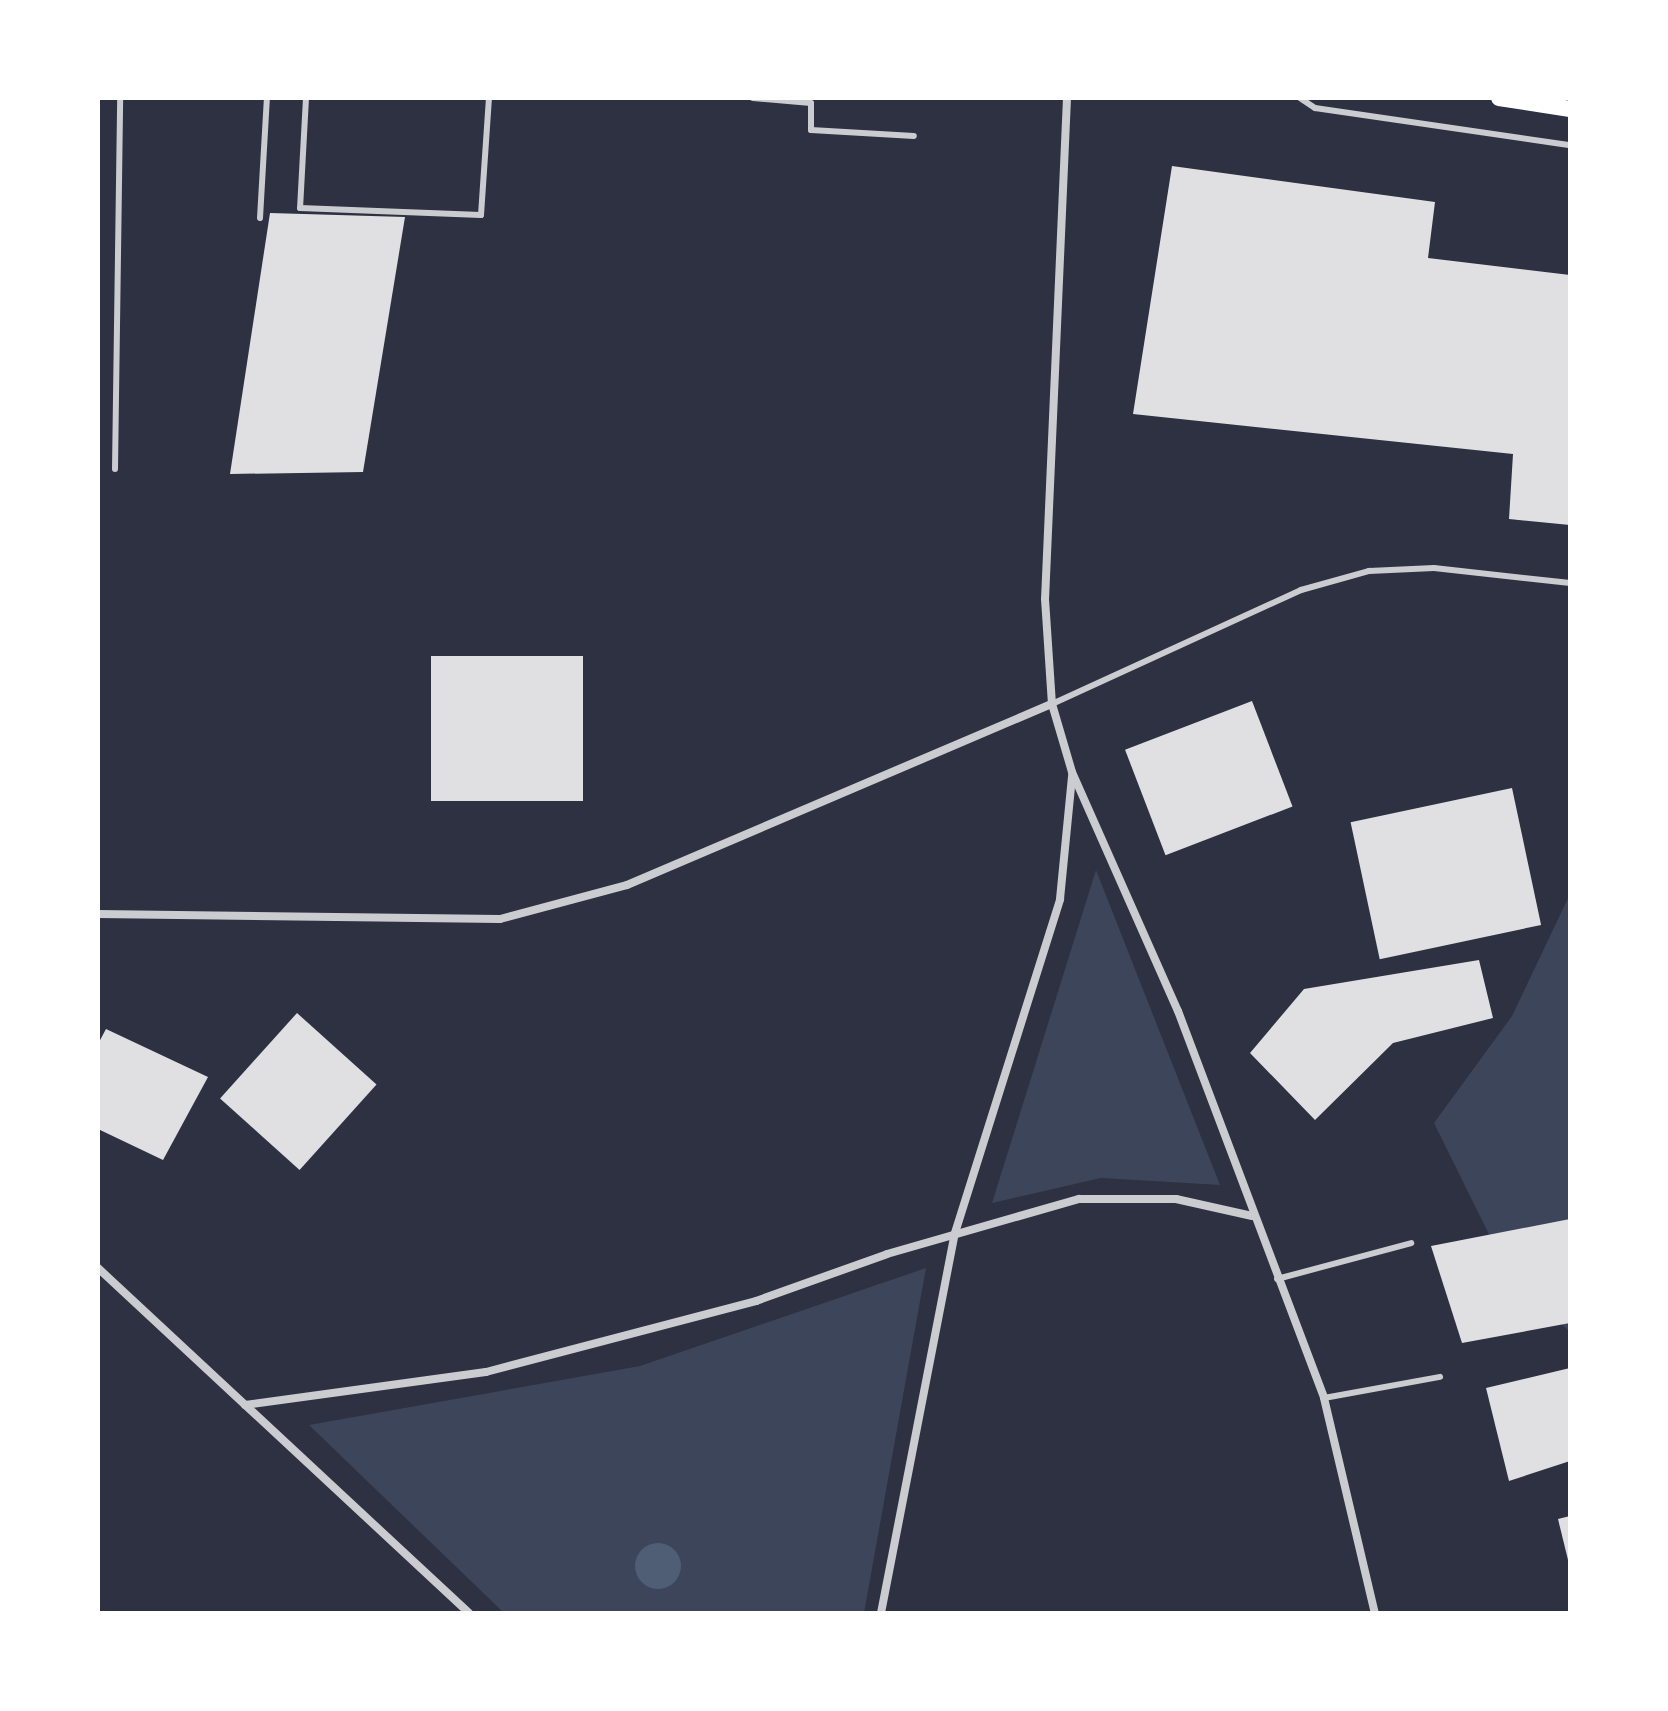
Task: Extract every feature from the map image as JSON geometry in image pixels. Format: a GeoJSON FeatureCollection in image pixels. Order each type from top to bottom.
{"type":"FeatureCollection","features":[{"type":"Feature","properties":{"kind":"main road"},"geometry":{"type":"LineString","coordinates":[[1499,98],[1570,109]]}},
{"type":"Feature","properties":{"kind":"street"},"geometry":{"type":"LineString","coordinates":[[1067,98],[1045,599],[1052,704],[1072,772],[1178,1011],[1252,1216],[1324,1398],[1375,1613]]}},
{"type":"Feature","properties":{"kind":"street"},"geometry":{"type":"LineString","coordinates":[[98,914],[500,919],[627,885],[1052,704]]}},
{"type":"Feature","properties":{"kind":"street"},"geometry":{"type":"LineString","coordinates":[[881,1613],[954,1236],[1047,950],[1072,772]]}},
{"type":"Feature","properties":{"kind":"street"},"geometry":{"type":"LineString","coordinates":[[245,1405],[486,1372],[756,1301],[1079,1199],[1176,1199],[1252,1216]]}},
{"type":"Feature","properties":{"kind":"street"},"geometry":{"type":"LineString","coordinates":[[98,1268],[469,1613]]}},
{"type":"Feature","properties":{"kind":"lane"},"geometry":{"type":"LineString","coordinates":[[115,469],[120,98]]}},
{"type":"Feature","properties":{"kind":"lane"},"geometry":{"type":"LineString","coordinates":[[260,218],[267,98]]}},
{"type":"Feature","properties":{"kind":"lane"},"geometry":{"type":"LineString","coordinates":[[306,98],[300,208],[481,215],[489,98]]}},
{"type":"Feature","properties":{"kind":"lane"},"geometry":{"type":"LineString","coordinates":[[753,98],[811,103],[811,130],[914,136]]}},
{"type":"Feature","properties":{"kind":"lane"},"geometry":{"type":"LineString","coordinates":[[1300,98],[1315,108],[1570,145]]}},
{"type":"Feature","properties":{"kind":"lane"},"geometry":{"type":"LineString","coordinates":[[1052,704],[1301,590],[1369,571],[1434,568],[1570,583]]}},
{"type":"Feature","properties":{"kind":"lane"},"geometry":{"type":"LineString","coordinates":[[1277,1279],[1411,1243]]}},
{"type":"Feature","properties":{"kind":"lane"},"geometry":{"type":"LineString","coordinates":[[1324,1398],[1440,1377]]}},
{"type":"Feature","properties":{"kind":"shaded area"},"geometry":{"type":"Polygon","coordinates":[[[1096,870],[1220,1185],[1101,1178],[992,1203],[1096,870]]]}},
{"type":"Feature","properties":{"kind":"shaded area"},"geometry":{"type":"Polygon","coordinates":[[[1570,894],[1570,1332],[1509,1275],[1434,1123],[1512,1016],[1570,894]]]}},
{"type":"Feature","properties":{"kind":"shaded area"},"geometry":{"type":"Polygon","coordinates":[[[926,1268],[864,1613],[504,1613],[309,1425],[640,1366],[926,1268]]]}},
{"type":"Feature","properties":{"kind":"shaded area"},"geometry":{"type":"Polygon","coordinates":[[[658,1543],[674,1550],[681,1566],[674,1582],[658,1589],[642,1582],[635,1566],[642,1550],[658,1543]]]}},
{"type":"Feature","properties":{"kind":"building"},"geometry":{"type":"Polygon","coordinates":[[[1172,166],[1435,202],[1428,258],[1570,275],[1570,525],[1509,519],[1513,454],[1133,414],[1172,166]]]}},
{"type":"Feature","properties":{"kind":"building"},"geometry":{"type":"Polygon","coordinates":[[[270,213],[405,217],[363,472],[230,474],[270,213]]]}},
{"type":"Feature","properties":{"kind":"building"},"geometry":{"type":"Polygon","coordinates":[[[431,656],[583,656],[583,801],[431,801],[431,656]]]}},
{"type":"Feature","properties":{"kind":"building"},"geometry":{"type":"Polygon","coordinates":[[[1252,701],[1292,806],[1166,855],[1125,750],[1252,701]]]}},
{"type":"Feature","properties":{"kind":"building"},"geometry":{"type":"Polygon","coordinates":[[[1512,788],[1541,925],[1380,959],[1351,822],[1512,788]]]}},
{"type":"Feature","properties":{"kind":"building"},"geometry":{"type":"Polygon","coordinates":[[[1479,960],[1493,1018],[1393,1043],[1315,1120],[1250,1053],[1304,989],[1479,960]]]}},
{"type":"Feature","properties":{"kind":"building"},"geometry":{"type":"Polygon","coordinates":[[[297,1013],[377,1085],[300,1170],[220,1098],[297,1013]]]}},
{"type":"Feature","properties":{"kind":"building"},"geometry":{"type":"Polygon","coordinates":[[[106,1029],[208,1077],[163,1160],[98,1129],[98,1044],[106,1029]]]}},
{"type":"Feature","properties":{"kind":"building"},"geometry":{"type":"Polygon","coordinates":[[[1570,1219],[1570,1323],[1462,1343],[1431,1246],[1570,1219]]]}},
{"type":"Feature","properties":{"kind":"building"},"geometry":{"type":"Polygon","coordinates":[[[1570,1368],[1570,1461],[1509,1481],[1486,1388],[1570,1368]]]}},
{"type":"Feature","properties":{"kind":"building"},"geometry":{"type":"Polygon","coordinates":[[[1570,1516],[1570,1564],[1569,1564],[1558,1519],[1570,1516]]]}}]}
